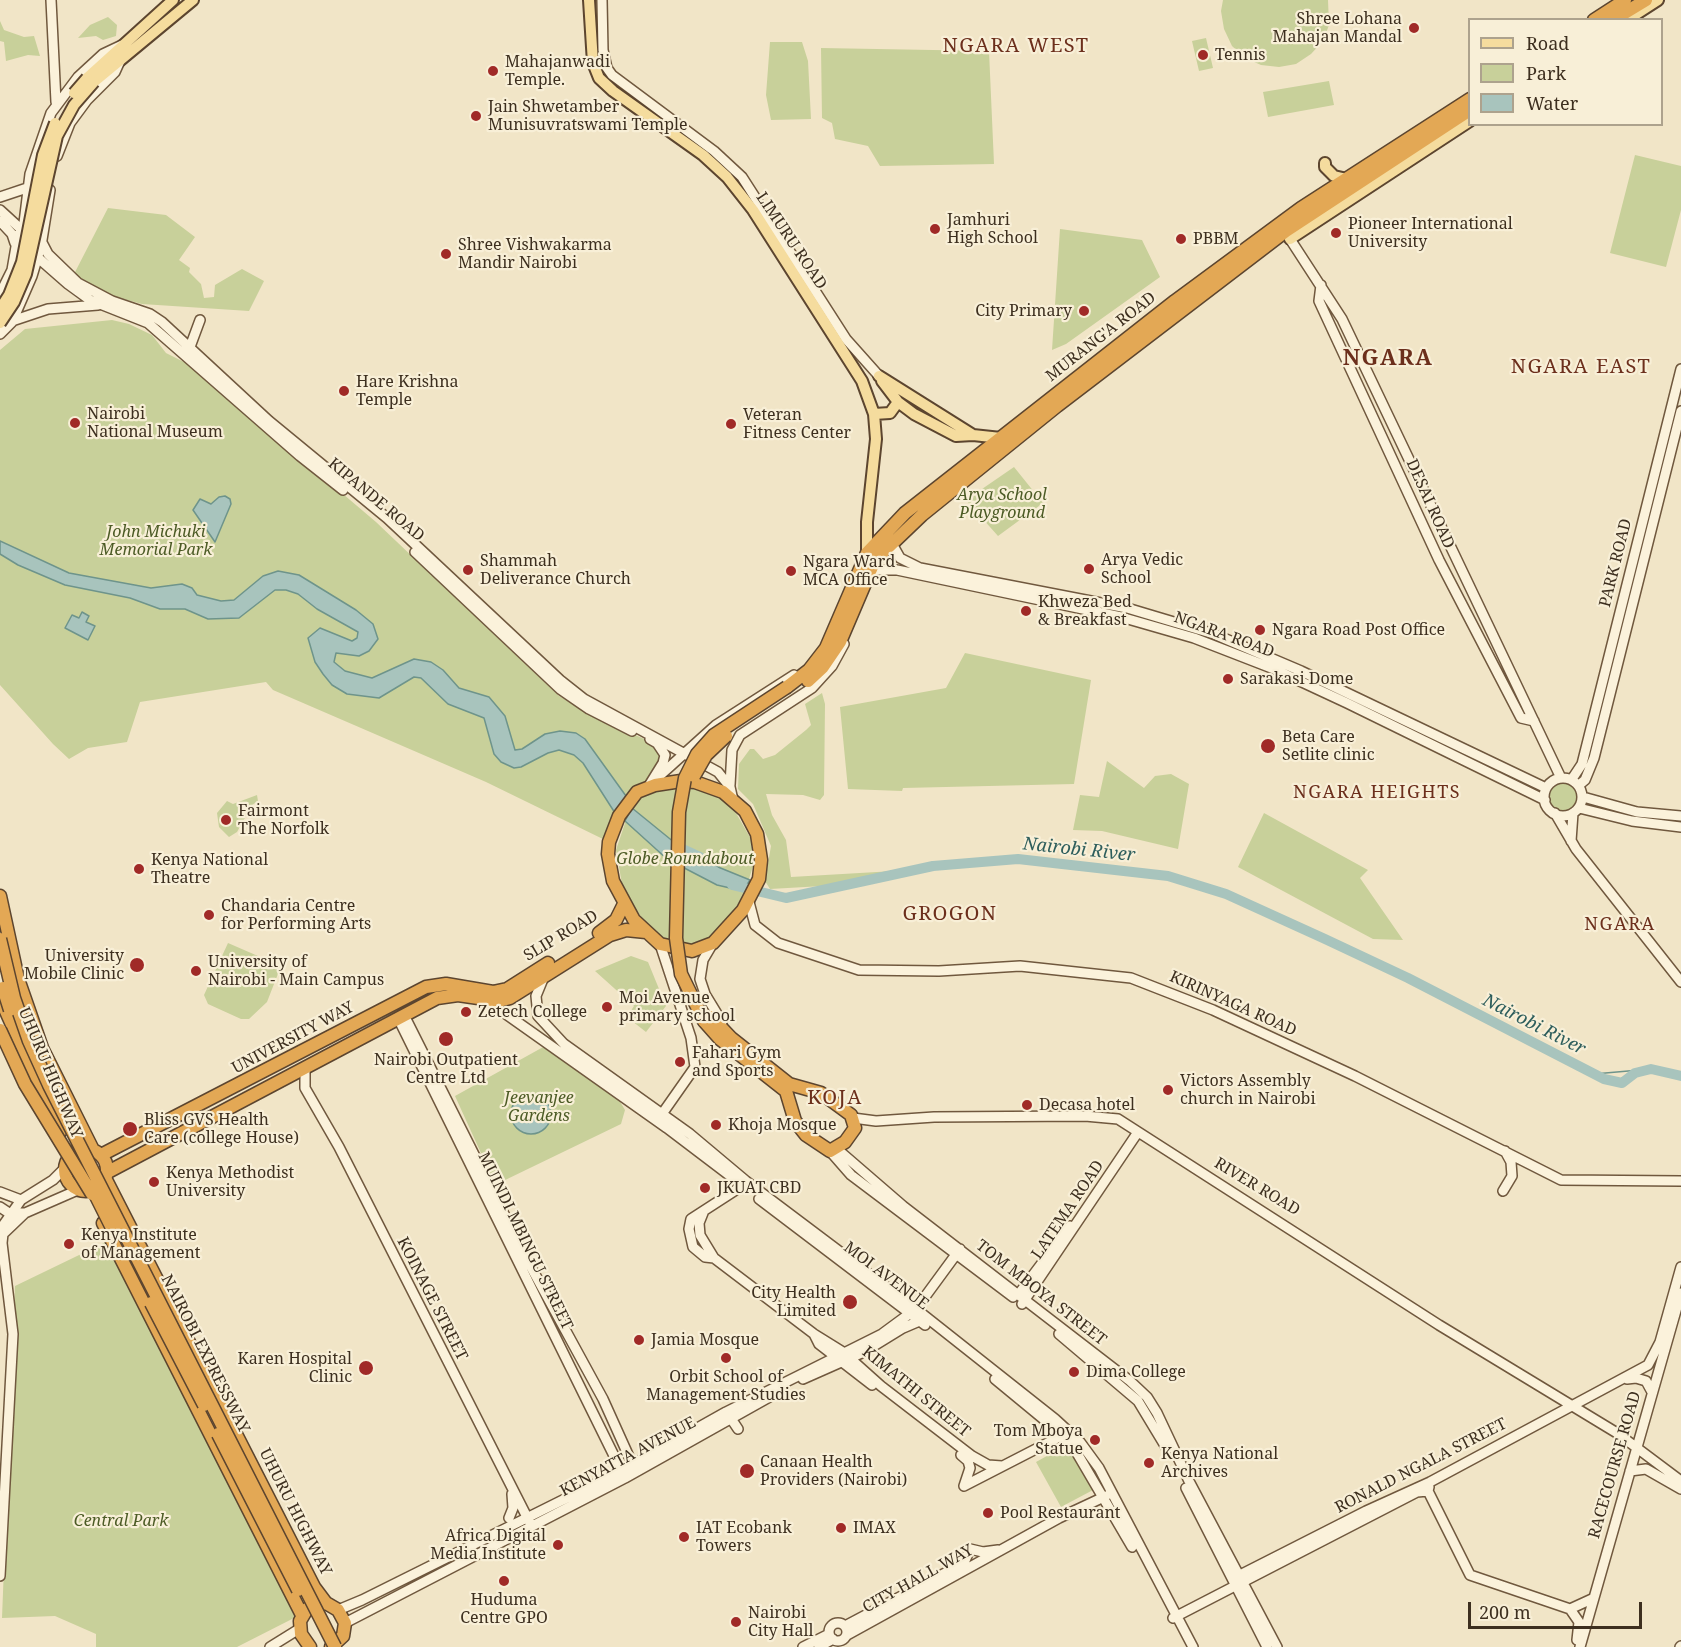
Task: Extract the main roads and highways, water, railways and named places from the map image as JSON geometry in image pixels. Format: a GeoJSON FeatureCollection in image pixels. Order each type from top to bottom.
{"type":"FeatureCollection","features":[{"type":"Feature","properties":{"kind":"highway"},"geometry":{"type":"LineString","coordinates":[[1597,18],[1625,0]]}},
{"type":"Feature","properties":{"kind":"highway"},"geometry":{"type":"LineString","coordinates":[[1616,18],[1646,0]]}},
{"type":"Feature","properties":{"kind":"highway","name":"MURANG'A ROAD"},"geometry":{"type":"LineString","coordinates":[[791,689],[816,661],[833,634],[867,553],[905,513],[1183,295],[1301,208],[1468,100]]}},
{"type":"Feature","properties":{"kind":"highway","name":"MURANG'A ROAD"},"geometry":{"type":"LineString","coordinates":[[707,1019],[695,989],[685,949],[684,891],[689,789],[701,763],[717,743],[828,660],[840,642],[869,570],[891,542],[1057,406],[1286,231],[1468,111]]}},
{"type":"Feature","properties":{"kind":"highway"},"geometry":{"type":"LineString","coordinates":[[669,782],[695,782],[732,794],[745,811],[757,834],[761,860],[759,879],[750,900],[735,921],[713,943],[693,951],[660,944],[646,932],[624,904],[613,881],[608,854],[609,842],[619,816],[630,799],[646,786],[669,782]]}},
{"type":"Feature","properties":{"kind":"highway","name":"UHURU HIGHWAY"},"geometry":{"type":"LineString","coordinates":[[0,896],[18,979],[42,1048],[97,1153]]}},
{"type":"Feature","properties":{"kind":"highway","name":"SLIP ROAD"},"geometry":{"type":"LineString","coordinates":[[507,988],[611,925],[620,915],[624,904]]}},
{"type":"Feature","properties":{"kind":"highway","name":"SLIP ROAD"},"geometry":{"type":"LineString","coordinates":[[489,1002],[510,998],[618,931],[646,932]]}},
{"type":"Feature","properties":{"kind":"highway","name":"NAIROBI EXPRESSWAY"},"geometry":{"type":"LineString","coordinates":[[0,939],[26,1030],[49,1085],[335,1646]]}},
{"type":"Feature","properties":{"kind":"highway","name":"NAIROBI EXPRESSWAY"},"geometry":{"type":"LineString","coordinates":[[0,978],[20,1037],[102,1210],[335,1646]]}},
{"type":"Feature","properties":{"kind":"highway","name":"UNIVERSITY WAY"},"geometry":{"type":"LineString","coordinates":[[97,1153],[426,987],[446,984],[493,992],[507,988]]}},
{"type":"Feature","properties":{"kind":"highway","name":"UNIVERSITY WAY"},"geometry":{"type":"LineString","coordinates":[[106,1176],[401,1016],[447,996],[489,1002]]}},
{"type":"Feature","properties":{"kind":"highway","name":"UHURU HIGHWAY"},"geometry":{"type":"LineString","coordinates":[[0,998],[65,1146],[66,1165]]}},
{"type":"Feature","properties":{"kind":"highway"},"geometry":{"type":"LineString","coordinates":[[707,1019],[791,1084],[817,1092],[840,1105],[853,1118],[853,1133],[833,1150],[812,1141],[799,1129],[786,1091],[720,1039],[707,1019]]}},
{"type":"Feature","properties":{"kind":"highway"},"geometry":{"type":"LineString","coordinates":[[0,1030],[33,1098],[102,1210]]}},
{"type":"Feature","properties":{"kind":"highway"},"geometry":{"type":"LineString","coordinates":[[83,1190],[97,1187],[106,1176],[97,1153],[76,1152],[66,1165],[67,1179],[83,1190],[302,1615]]}},
{"type":"Feature","properties":{"kind":"highway","name":"UHURU HIGHWAY"},"geometry":{"type":"LineString","coordinates":[[106,1176],[314,1587],[326,1603]]}},
{"type":"Feature","properties":{"kind":"highway"},"geometry":{"type":"LineString","coordinates":[[308,1646],[299,1629],[302,1615],[314,1605],[326,1603],[338,1610],[345,1623],[335,1646]]}},
{"type":"Feature","properties":{"kind":"main road"},"geometry":{"type":"LineString","coordinates":[[51,0],[56,104]]}},
{"type":"Feature","properties":{"kind":"main road"},"geometry":{"type":"LineString","coordinates":[[0,309],[9,295],[22,262],[46,145],[58,117],[122,45],[173,0]]}},
{"type":"Feature","properties":{"kind":"main road"},"geometry":{"type":"LineString","coordinates":[[0,322],[14,302],[26,274],[57,136],[74,105],[90,80],[120,59],[193,0]]}},
{"type":"Feature","properties":{"kind":"main road","name":"LIMURU ROAD"},"geometry":{"type":"LineString","coordinates":[[589,0],[593,63],[599,78],[613,91],[703,155],[734,184],[862,381],[874,414],[876,439],[867,522],[867,553]]}},
{"type":"Feature","properties":{"kind":"main road","name":"LIMURU ROAD"},"geometry":{"type":"LineString","coordinates":[[602,0],[605,61],[612,75],[714,151],[742,177],[846,339],[879,376],[973,435],[1001,438]]}},
{"type":"Feature","properties":{"kind":"main road"},"geometry":{"type":"LineString","coordinates":[[1630,18],[1658,0]]}},
{"type":"Feature","properties":{"kind":"main road"},"geometry":{"type":"LineString","coordinates":[[23,231],[27,188],[40,139],[56,104],[70,85],[103,54],[122,45]]}},
{"type":"Feature","properties":{"kind":"main road"},"geometry":{"type":"LineString","coordinates":[[0,334],[12,322],[32,276],[55,164],[63,137],[87,100],[115,72],[120,59]]}},
{"type":"Feature","properties":{"kind":"main road"},"geometry":{"type":"LineString","coordinates":[[55,71],[70,85]]}},
{"type":"Feature","properties":{"kind":"main road"},"geometry":{"type":"LineString","coordinates":[[1290,238],[1468,122]]}},
{"type":"Feature","properties":{"kind":"main road"},"geometry":{"type":"LineString","coordinates":[[1325,163],[1330,174],[1347,179]]}},
{"type":"Feature","properties":{"kind":"main road"},"geometry":{"type":"LineString","coordinates":[[0,197],[27,188]]}},
{"type":"Feature","properties":{"kind":"main road"},"geometry":{"type":"LineString","coordinates":[[0,210],[23,231]]}},
{"type":"Feature","properties":{"kind":"main road"},"geometry":{"type":"LineString","coordinates":[[0,221],[12,234],[20,254],[27,257],[36,256]]}},
{"type":"Feature","properties":{"kind":"main road"},"geometry":{"type":"LineString","coordinates":[[0,294],[12,270],[18,235],[28,228],[35,229],[41,240]]}},
{"type":"Feature","properties":{"kind":"main road","name":"DESAI ROAD"},"geometry":{"type":"LineString","coordinates":[[1290,238],[1342,319],[1561,778]]}},
{"type":"Feature","properties":{"kind":"main road","name":"KIPANDE ROAD"},"geometry":{"type":"LineString","coordinates":[[41,240],[58,267],[78,284],[102,297],[162,322],[269,421],[387,518],[560,680],[584,699],[670,744],[723,776],[732,794]]}},
{"type":"Feature","properties":{"kind":"main road","name":"KIPANDE ROAD"},"geometry":{"type":"LineString","coordinates":[[36,256],[78,292],[104,306],[135,316],[161,332],[291,449],[394,532],[560,689],[589,709],[657,743],[664,755],[663,764],[646,786]]}},
{"type":"Feature","properties":{"kind":"main road","name":"DESAI ROAD"},"geometry":{"type":"LineString","coordinates":[[1321,285],[1319,301],[1447,576],[1521,718],[1534,721]]}},
{"type":"Feature","properties":{"kind":"main road"},"geometry":{"type":"LineString","coordinates":[[12,322],[48,309],[104,306]]}},
{"type":"Feature","properties":{"kind":"main road"},"geometry":{"type":"LineString","coordinates":[[190,347],[200,320]]}},
{"type":"Feature","properties":{"kind":"main road","name":"PARK ROAD"},"geometry":{"type":"LineString","coordinates":[[1575,782],[1582,764],[1681,369]]}},
{"type":"Feature","properties":{"kind":"main road"},"geometry":{"type":"LineString","coordinates":[[879,376],[898,402],[914,414],[956,436],[973,435]]}},
{"type":"Feature","properties":{"kind":"main road"},"geometry":{"type":"LineString","coordinates":[[874,414],[890,413],[898,402]]}},
{"type":"Feature","properties":{"kind":"main road","name":"PARK ROAD"},"geometry":{"type":"LineString","coordinates":[[1575,782],[1592,765],[1681,411]]}},
{"type":"Feature","properties":{"kind":"main road","name":"NGARA ROAD"},"geometry":{"type":"LineString","coordinates":[[891,542],[900,558],[920,568],[1127,608],[1214,634],[1278,660],[1545,800]]}},
{"type":"Feature","properties":{"kind":"main road","name":"NGARA ROAD"},"geometry":{"type":"LineString","coordinates":[[869,570],[897,570],[1121,617],[1166,630],[1274,669],[1546,788]]}},
{"type":"Feature","properties":{"kind":"main road"},"geometry":{"type":"LineString","coordinates":[[1447,576],[1460,570]]}},
{"type":"Feature","properties":{"kind":"main road","name":"MURANG'A ROAD"},"geometry":{"type":"LineString","coordinates":[[732,794],[735,741],[745,730],[801,696],[832,666],[857,618],[862,599],[861,589]]}},
{"type":"Feature","properties":{"kind":"main road","name":"MURANG'A ROAD"},"geometry":{"type":"LineString","coordinates":[[646,786],[716,725],[816,661]]}},
{"type":"Feature","properties":{"kind":"main road"},"geometry":{"type":"LineString","coordinates":[[670,744],[686,745],[698,742]]}},
{"type":"Feature","properties":{"kind":"main road"},"geometry":{"type":"LineString","coordinates":[[1681,816],[1637,812],[1583,797],[1575,782],[1561,778],[1552,781],[1546,788],[1545,800],[1571,841],[1681,982]]}},
{"type":"Feature","properties":{"kind":"main road"},"geometry":{"type":"LineString","coordinates":[[1571,841],[1576,811],[1583,797]]}},
{"type":"Feature","properties":{"kind":"main road"},"geometry":{"type":"LineString","coordinates":[[1554,813],[1561,816],[1576,811],[1632,821],[1681,826]]}},
{"type":"Feature","properties":{"kind":"main road"},"geometry":{"type":"LineString","coordinates":[[735,921],[755,925],[750,900]]}},
{"type":"Feature","properties":{"kind":"main road","name":"KIRINYAGA ROAD"},"geometry":{"type":"LineString","coordinates":[[755,925],[778,943],[859,970],[939,971],[1020,966],[1131,978],[1213,1010],[1363,1080],[1561,1180],[1681,1181]]}},
{"type":"Feature","properties":{"kind":"main road"},"geometry":{"type":"LineString","coordinates":[[713,943],[703,960],[700,979],[714,1012],[723,1023],[791,1084]]}},
{"type":"Feature","properties":{"kind":"main road"},"geometry":{"type":"LineString","coordinates":[[660,944],[691,1038],[695,1062],[692,1074],[663,1114]]}},
{"type":"Feature","properties":{"kind":"main road","name":"SLIP ROAD"},"geometry":{"type":"LineString","coordinates":[[538,1016],[537,992],[547,973]]}},
{"type":"Feature","properties":{"kind":"main road","name":"MOI AVENUE"},"geometry":{"type":"LineString","coordinates":[[489,1002],[527,1027],[913,1311]]}},
{"type":"Feature","properties":{"kind":"main road","name":"MUINDI MBINGU STREET"},"geometry":{"type":"LineString","coordinates":[[401,1016],[598,1392],[634,1468]]}},
{"type":"Feature","properties":{"kind":"main road","name":"MUINDI MBINGU STREET"},"geometry":{"type":"LineString","coordinates":[[401,1016],[585,1401],[623,1474]]}},
{"type":"Feature","properties":{"kind":"main road"},"geometry":{"type":"LineString","coordinates":[[527,1027],[529,1016],[538,1016]]}},
{"type":"Feature","properties":{"kind":"main road","name":"MOI AVENUE"},"geometry":{"type":"LineString","coordinates":[[538,1016],[564,1044],[663,1114],[1066,1434],[1107,1495],[1193,1647]]}},
{"type":"Feature","properties":{"kind":"main road","name":"KOINAGE STREET"},"geometry":{"type":"LineString","coordinates":[[305,1068],[305,1088],[339,1147],[529,1522]]}},
{"type":"Feature","properties":{"kind":"main road"},"geometry":{"type":"LineString","coordinates":[[285,1078],[305,1088]]}},
{"type":"Feature","properties":{"kind":"main road"},"geometry":{"type":"LineString","coordinates":[[649,1104],[671,1102]]}},
{"type":"Feature","properties":{"kind":"main road","name":"RIVER ROAD"},"geometry":{"type":"LineString","coordinates":[[853,1118],[876,1121],[916,1117],[1102,1117],[1118,1119],[1635,1446],[1681,1481]]}},
{"type":"Feature","properties":{"kind":"main road","name":"LATEMA ROAD"},"geometry":{"type":"LineString","coordinates":[[1022,1300],[1137,1131]]}},
{"type":"Feature","properties":{"kind":"main road","name":"TOM MBOYA STREET"},"geometry":{"type":"LineString","coordinates":[[833,1150],[958,1252],[1022,1300],[1138,1401],[1164,1442],[1212,1532],[1267,1647]]}},
{"type":"Feature","properties":{"kind":"main road"},"geometry":{"type":"LineString","coordinates":[[1503,1191],[1512,1176],[1511,1162],[1505,1150]]}},
{"type":"Feature","properties":{"kind":"main road"},"geometry":{"type":"LineString","coordinates":[[5,1213],[21,1200],[48,1184],[66,1165]]}},
{"type":"Feature","properties":{"kind":"main road"},"geometry":{"type":"LineString","coordinates":[[703,1213],[742,1186]]}},
{"type":"Feature","properties":{"kind":"main road"},"geometry":{"type":"LineString","coordinates":[[5,1213],[25,1213],[83,1190]]}},
{"type":"Feature","properties":{"kind":"main road"},"geometry":{"type":"LineString","coordinates":[[0,1192],[21,1200]]}},
{"type":"Feature","properties":{"kind":"main road"},"geometry":{"type":"LineString","coordinates":[[0,1207],[5,1213],[3,1234],[13,1334],[0,1576]]}},
{"type":"Feature","properties":{"kind":"main road"},"geometry":{"type":"LineString","coordinates":[[3,1234],[25,1213]]}},
{"type":"Feature","properties":{"kind":"main road","name":"KIMATHI STREET"},"geometry":{"type":"LineString","coordinates":[[703,1213],[690,1220],[693,1247],[705,1257],[714,1258]]}},
{"type":"Feature","properties":{"kind":"main road","name":"KIMATHI STREET"},"geometry":{"type":"LineString","coordinates":[[703,1213],[699,1223],[700,1235],[714,1258],[972,1456],[988,1465],[1002,1466]]}},
{"type":"Feature","properties":{"kind":"main road","name":"KENYATTA AVENUE"},"geometry":{"type":"LineString","coordinates":[[843,1357],[882,1334],[913,1311],[958,1252]]}},
{"type":"Feature","properties":{"kind":"main road","name":"RONALD NGALA STREET"},"geometry":{"type":"LineString","coordinates":[[1237,1581],[1429,1486],[1648,1365],[1660,1342],[1681,1267]]}},
{"type":"Feature","properties":{"kind":"main road","name":"RACECOURSE ROAD"},"geometry":{"type":"LineString","coordinates":[[1580,1647],[1635,1446],[1681,1293]]}},
{"type":"Feature","properties":{"kind":"main road","name":"KENYATTA AVENUE"},"geometry":{"type":"LineString","coordinates":[[345,1623],[724,1418],[843,1357],[923,1320]]}},
{"type":"Feature","properties":{"kind":"main road","name":"KIMATHI STREET"},"geometry":{"type":"LineString","coordinates":[[843,1357],[968,1461],[970,1468],[964,1486],[1002,1466]]}},
{"type":"Feature","properties":{"kind":"main road"},"geometry":{"type":"LineString","coordinates":[[1625,1379],[1641,1379],[1649,1385],[1652,1392]]}},
{"type":"Feature","properties":{"kind":"main road"},"geometry":{"type":"LineString","coordinates":[[585,1401],[589,1390],[598,1392]]}},
{"type":"Feature","properties":{"kind":"main road"},"geometry":{"type":"LineString","coordinates":[[724,1418],[734,1431]]}},
{"type":"Feature","properties":{"kind":"main road"},"geometry":{"type":"LineString","coordinates":[[1002,1466],[1066,1434]]}},
{"type":"Feature","properties":{"kind":"main road"},"geometry":{"type":"LineString","coordinates":[[1630,1471],[1646,1469],[1681,1489]]}},
{"type":"Feature","properties":{"kind":"main road"},"geometry":{"type":"LineString","coordinates":[[509,1518],[513,1508],[510,1486]]}},
{"type":"Feature","properties":{"kind":"main road"},"geometry":{"type":"LineString","coordinates":[[1429,1486],[1472,1577],[1570,1609],[1579,1622],[1575,1647]]}},
{"type":"Feature","properties":{"kind":"main road","name":"RONALD NGALA STREET"},"geometry":{"type":"LineString","coordinates":[[1174,1617],[1408,1490],[1429,1486]]}},
{"type":"Feature","properties":{"kind":"main road","name":"CITY HALL WAY"},"geometry":{"type":"LineString","coordinates":[[846,1630],[1107,1495]]}},
{"type":"Feature","properties":{"kind":"main road","name":"KENYATTA AVENUE"},"geometry":{"type":"LineString","coordinates":[[338,1610],[529,1522]]}},
{"type":"Feature","properties":{"kind":"main road","name":"CITY HALL WAY"},"geometry":{"type":"LineString","coordinates":[[846,1630],[964,1563],[970,1549],[983,1552],[1004,1550]]}},
{"type":"Feature","properties":{"kind":"main road","name":"TOM MBOYA STREET"},"geometry":{"type":"LineString","coordinates":[[1237,1581],[1270,1629],[1277,1647]]}},
{"type":"Feature","properties":{"kind":"main road"},"geometry":{"type":"LineString","coordinates":[[1570,1609],[1594,1598]]}},
{"type":"Feature","properties":{"kind":"main road","name":"MOI AVENUE"},"geometry":{"type":"LineString","coordinates":[[1174,1617],[1187,1647]]}},
{"type":"Feature","properties":{"kind":"main road"},"geometry":{"type":"LineString","coordinates":[[803,1647],[831,1636],[842,1640],[846,1630],[834,1624],[831,1636],[819,1647]]}},
{"type":"Feature","properties":{"kind":"main road"},"geometry":{"type":"LineString","coordinates":[[270,1647],[299,1629]]}},
{"type":"Feature","properties":{"kind":"water"},"geometry":{"type":"Polygon","coordinates":[[[225,496],[230,499],[231,504],[215,542],[193,510],[200,499],[211,504],[219,497],[225,496]]]}},
{"type":"Feature","properties":{"kind":"water"},"geometry":{"type":"Polygon","coordinates":[[[0,541],[69,573],[151,588],[182,584],[192,588],[197,595],[221,601],[234,600],[263,576],[278,571],[299,575],[356,610],[373,624],[378,639],[369,651],[359,656],[336,653],[334,662],[345,671],[372,678],[414,659],[431,662],[443,670],[459,688],[489,697],[505,716],[515,750],[522,749],[545,734],[560,731],[576,733],[585,739],[626,796],[615,813],[583,763],[574,755],[559,750],[521,767],[514,768],[501,762],[494,754],[484,718],[448,704],[421,678],[414,677],[379,698],[347,694],[332,685],[315,662],[308,638],[320,628],[352,641],[357,638],[358,632],[317,609],[298,594],[286,590],[275,590],[239,618],[208,619],[185,609],[160,609],[130,598],[65,585],[18,565],[0,554],[0,541]]]}},
{"type":"Feature","properties":{"kind":"water"},"geometry":{"type":"Polygon","coordinates":[[[82,612],[89,616],[86,622],[95,626],[88,640],[65,628],[72,615],[79,618],[82,612]]]}},
{"type":"Feature","properties":{"kind":"water"},"geometry":{"type":"Polygon","coordinates":[[[632,808],[691,856],[750,880],[743,891],[717,885],[667,859],[625,821],[632,808]]]}},
{"type":"Feature","properties":{"kind":"water"},"geometry":{"type":"Polygon","coordinates":[[[531,1094],[545,1100],[551,1114],[545,1128],[531,1134],[517,1128],[511,1114],[517,1100],[531,1094]]]}},
{"type":"Feature","properties":{"kind":"waterway","name":"Nairobi River"},"geometry":{"type":"LineString","coordinates":[[674,845],[700,857],[715,872]]}},
{"type":"Feature","properties":{"kind":"waterway","name":"Nairobi River"},"geometry":{"type":"LineString","coordinates":[[732,885],[786,898],[933,866],[1018,859],[1168,876],[1226,894],[1325,939],[1408,978],[1604,1079],[1622,1083],[1635,1073],[1651,1069],[1681,1076]]}},
{"type":"Feature","properties":{"kind":"waterway"},"geometry":{"type":"LineString","coordinates":[[1594,1074],[1651,1069]]}},
{"type":"Feature","properties":{"kind":"place","name":"Shree Lohana Mahajan Mandal"},"geometry":{"type":"Point","coordinates":[1414,28]}},
{"type":"Feature","properties":{"kind":"place","name":"Tennis"},"geometry":{"type":"Point","coordinates":[1203,55]}},
{"type":"Feature","properties":{"kind":"place","name":"Mahajanwadi Temple."},"geometry":{"type":"Point","coordinates":[493,71]}},
{"type":"Feature","properties":{"kind":"place","name":"Jain Shwetamber Munisuvratswami Temple"},"geometry":{"type":"Point","coordinates":[476,116]}},
{"type":"Feature","properties":{"kind":"place","name":"Jamhuri High School"},"geometry":{"type":"Point","coordinates":[935,229]}},
{"type":"Feature","properties":{"kind":"place","name":"Pioneer International University"},"geometry":{"type":"Point","coordinates":[1336,233]}},
{"type":"Feature","properties":{"kind":"place","name":"PBBM"},"geometry":{"type":"Point","coordinates":[1181,239]}},
{"type":"Feature","properties":{"kind":"place","name":"Shree Vishwakarma Mandir Nairobi"},"geometry":{"type":"Point","coordinates":[446,254]}},
{"type":"Feature","properties":{"kind":"place","name":"City Primary"},"geometry":{"type":"Point","coordinates":[1084,311]}},
{"type":"Feature","properties":{"kind":"place","name":"Hare Krishna Temple"},"geometry":{"type":"Point","coordinates":[344,391]}},
{"type":"Feature","properties":{"kind":"place","name":"Nairobi National Museum"},"geometry":{"type":"Point","coordinates":[75,423]}},
{"type":"Feature","properties":{"kind":"place","name":"Veteran Fitness Center"},"geometry":{"type":"Point","coordinates":[731,424]}},
{"type":"Feature","properties":{"kind":"place","name":"Arya Vedic School"},"geometry":{"type":"Point","coordinates":[1089,569]}},
{"type":"Feature","properties":{"kind":"place","name":"Shammah Deliverance Church"},"geometry":{"type":"Point","coordinates":[468,570]}},
{"type":"Feature","properties":{"kind":"place","name":"Ngara Ward MCA Office"},"geometry":{"type":"Point","coordinates":[791,571]}},
{"type":"Feature","properties":{"kind":"place","name":"Khweza Bed & Breakfast"},"geometry":{"type":"Point","coordinates":[1026,611]}},
{"type":"Feature","properties":{"kind":"place","name":"Ngara Road Post Office"},"geometry":{"type":"Point","coordinates":[1260,630]}},
{"type":"Feature","properties":{"kind":"place","name":"Sarakasi Dome"},"geometry":{"type":"Point","coordinates":[1228,679]}},
{"type":"Feature","properties":{"kind":"place","name":"Beta Care Setlite clinic"},"geometry":{"type":"Point","coordinates":[1268,746]}},
{"type":"Feature","properties":{"kind":"place","name":"Fairmont The Norfolk"},"geometry":{"type":"Point","coordinates":[226,820]}},
{"type":"Feature","properties":{"kind":"place","name":"Kenya National Theatre"},"geometry":{"type":"Point","coordinates":[139,869]}},
{"type":"Feature","properties":{"kind":"place","name":"Chandaria Centre for Performing Arts"},"geometry":{"type":"Point","coordinates":[209,915]}},
{"type":"Feature","properties":{"kind":"place","name":"University Mobile Clinic"},"geometry":{"type":"Point","coordinates":[137,965]}},
{"type":"Feature","properties":{"kind":"place","name":"University of Nairobi - Main Campus"},"geometry":{"type":"Point","coordinates":[196,971]}},
{"type":"Feature","properties":{"kind":"place","name":"Moi Avenue primary school"},"geometry":{"type":"Point","coordinates":[607,1007]}},
{"type":"Feature","properties":{"kind":"place","name":"Zetech College"},"geometry":{"type":"Point","coordinates":[466,1012]}},
{"type":"Feature","properties":{"kind":"place","name":"Nairobi Outpatient Centre Ltd"},"geometry":{"type":"Point","coordinates":[446,1039]}},
{"type":"Feature","properties":{"kind":"place","name":"Fahari Gym and Sports"},"geometry":{"type":"Point","coordinates":[680,1062]}},
{"type":"Feature","properties":{"kind":"place","name":"Victors Assembly church in Nairobi"},"geometry":{"type":"Point","coordinates":[1168,1090]}},
{"type":"Feature","properties":{"kind":"place","name":"Decasa hotel"},"geometry":{"type":"Point","coordinates":[1027,1105]}},
{"type":"Feature","properties":{"kind":"place","name":"Khoja Mosque"},"geometry":{"type":"Point","coordinates":[716,1125]}},
{"type":"Feature","properties":{"kind":"place","name":"Bliss GVS Health Care (college House)"},"geometry":{"type":"Point","coordinates":[130,1129]}},
{"type":"Feature","properties":{"kind":"place","name":"Kenya Methodist University"},"geometry":{"type":"Point","coordinates":[154,1182]}},
{"type":"Feature","properties":{"kind":"place","name":"JKUAT CBD"},"geometry":{"type":"Point","coordinates":[705,1188]}},
{"type":"Feature","properties":{"kind":"place","name":"Kenya Institute of Management"},"geometry":{"type":"Point","coordinates":[69,1244]}},
{"type":"Feature","properties":{"kind":"place","name":"City Health Limited"},"geometry":{"type":"Point","coordinates":[850,1302]}},
{"type":"Feature","properties":{"kind":"place","name":"Jamia Mosque"},"geometry":{"type":"Point","coordinates":[639,1340]}},
{"type":"Feature","properties":{"kind":"place","name":"Orbit School of Management Studies"},"geometry":{"type":"Point","coordinates":[726,1358]}},
{"type":"Feature","properties":{"kind":"place","name":"Karen Hospital Clinic"},"geometry":{"type":"Point","coordinates":[366,1368]}},
{"type":"Feature","properties":{"kind":"place","name":"Dima College"},"geometry":{"type":"Point","coordinates":[1074,1372]}},
{"type":"Feature","properties":{"kind":"place","name":"Tom Mboya Statue"},"geometry":{"type":"Point","coordinates":[1095,1440]}},
{"type":"Feature","properties":{"kind":"place","name":"Kenya National Archives"},"geometry":{"type":"Point","coordinates":[1149,1463]}},
{"type":"Feature","properties":{"kind":"place","name":"Canaan Health Providers (Nairobi)"},"geometry":{"type":"Point","coordinates":[747,1471]}},
{"type":"Feature","properties":{"kind":"place","name":"Pool Restaurant"},"geometry":{"type":"Point","coordinates":[988,1513]}},
{"type":"Feature","properties":{"kind":"place","name":"IMAX"},"geometry":{"type":"Point","coordinates":[841,1528]}},
{"type":"Feature","properties":{"kind":"place","name":"IAT Ecobank Towers"},"geometry":{"type":"Point","coordinates":[684,1537]}},
{"type":"Feature","properties":{"kind":"place","name":"Africa Digital Media Institute"},"geometry":{"type":"Point","coordinates":[558,1545]}},
{"type":"Feature","properties":{"kind":"place","name":"Huduma Centre GPO"},"geometry":{"type":"Point","coordinates":[504,1581]}},
{"type":"Feature","properties":{"kind":"place","name":"Nairobi City Hall"},"geometry":{"type":"Point","coordinates":[736,1622]}},
{"type":"Feature","properties":{"kind":"district","name":"NGARA WEST"},"geometry":{"type":"Point","coordinates":[1016,46]}},
{"type":"Feature","properties":{"kind":"district","name":"NGARA"},"geometry":{"type":"Point","coordinates":[1388,359]}},
{"type":"Feature","properties":{"kind":"district","name":"NGARA EAST"},"geometry":{"type":"Point","coordinates":[1581,367]}},
{"type":"Feature","properties":{"kind":"district","name":"NGARA HEIGHTS"},"geometry":{"type":"Point","coordinates":[1377,793]}},
{"type":"Feature","properties":{"kind":"district","name":"GROGON"},"geometry":{"type":"Point","coordinates":[950,914]}},
{"type":"Feature","properties":{"kind":"district","name":"NGARA"},"geometry":{"type":"Point","coordinates":[1620,925]}},
{"type":"Feature","properties":{"kind":"district","name":"KOJA"},"geometry":{"type":"Point","coordinates":[835,1098]}},
{"type":"Feature","properties":{"kind":"park label","name":"Arya School Playground"},"geometry":{"type":"Point","coordinates":[1002,504]}},
{"type":"Feature","properties":{"kind":"park label","name":"John Michuki Memorial Park"},"geometry":{"type":"Point","coordinates":[156,541]}},
{"type":"Feature","properties":{"kind":"park label","name":"Globe Roundabout"},"geometry":{"type":"Point","coordinates":[685,859]}},
{"type":"Feature","properties":{"kind":"park label","name":"Jeevanjee Gardens"},"geometry":{"type":"Point","coordinates":[539,1107]}},
{"type":"Feature","properties":{"kind":"park label","name":"Central Park"},"geometry":{"type":"Point","coordinates":[121,1521]}}]}
